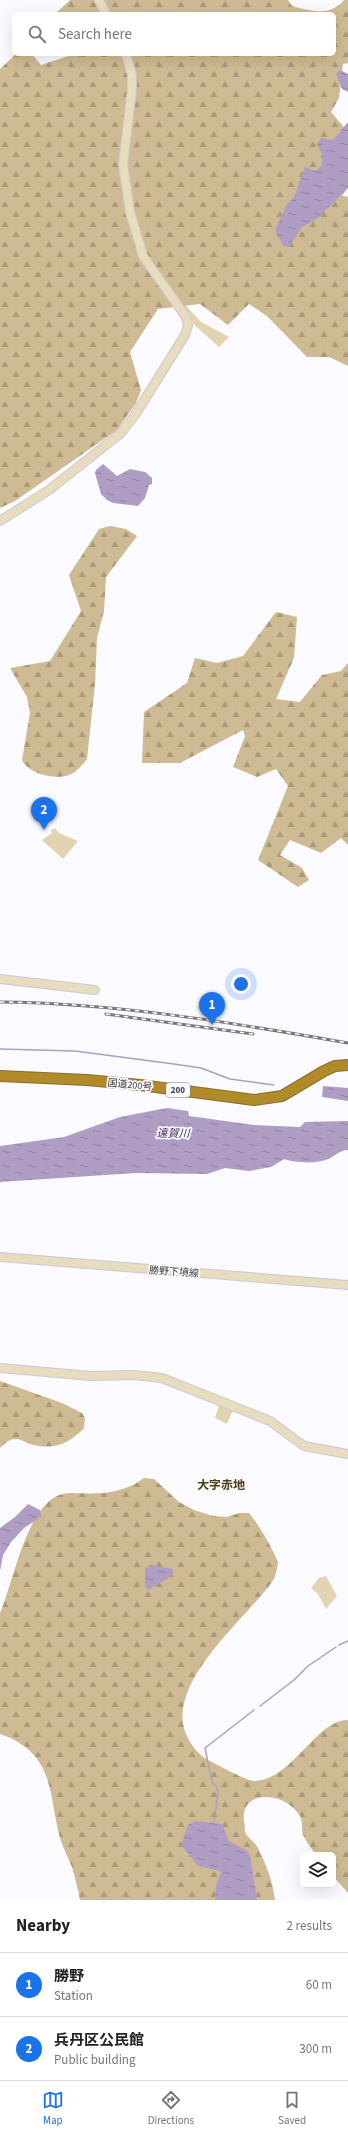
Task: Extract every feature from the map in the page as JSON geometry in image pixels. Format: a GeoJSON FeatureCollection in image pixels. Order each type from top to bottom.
{"type":"FeatureCollection","features":[{"type":"Feature","properties":{"kind":"highway","name":"国道200号"},"geometry":{"type":"LineString","coordinates":[[0,1076],[87,1080],[140,1085],[254,1100],[282,1096],[324,1071],[335,1066],[348,1065]]}},
{"type":"Feature","properties":{"kind":"street"},"geometry":{"type":"LineString","coordinates":[[99,0],[105,12]]}},
{"type":"Feature","properties":{"kind":"street"},"geometry":{"type":"LineString","coordinates":[[0,521],[49,490],[121,433],[135,415],[185,335],[188,326],[186,317],[143,256],[130,212],[123,164],[132,89],[132,75],[127,56]]}},
{"type":"Feature","properties":{"kind":"street"},"geometry":{"type":"LineString","coordinates":[[0,979],[95,990]]}},
{"type":"Feature","properties":{"kind":"street","name":"勝野下境線"},"geometry":{"type":"LineString","coordinates":[[0,1257],[348,1285]]}},
{"type":"Feature","properties":{"kind":"street"},"geometry":{"type":"LineString","coordinates":[[0,1368],[92,1376],[162,1378],[270,1421],[304,1446],[348,1454]]}},
{"type":"Feature","properties":{"kind":"shaded area"},"geometry":{"type":"Polygon","coordinates":[[[176,295],[201,322],[229,337],[219,347],[192,323],[176,295]]]}},
{"type":"Feature","properties":{"kind":"shaded area"},"geometry":{"type":"Polygon","coordinates":[[[55,828],[59,833],[78,841],[63,859],[42,840],[52,833],[51,830],[55,828]]]}},
{"type":"Feature","properties":{"kind":"shaded area"},"geometry":{"type":"Polygon","coordinates":[[[219,1405],[233,1410],[227,1424],[215,1418],[219,1405]]]}},
{"type":"Feature","properties":{"kind":"shaded area"},"geometry":{"type":"Polygon","coordinates":[[[326,1576],[337,1596],[326,1609],[318,1594],[311,1588],[319,1578],[326,1576]]]}},
{"type":"Feature","properties":{"kind":"green space"},"geometry":{"type":"Polygon","coordinates":[[[70,0],[288,0],[292,6],[306,10],[326,11],[333,9],[344,0],[348,0],[348,63],[343,64],[339,98],[331,112],[348,132],[348,187],[342,196],[348,197],[348,366],[329,357],[307,357],[267,316],[249,304],[228,325],[200,304],[158,309],[130,352],[141,390],[136,403],[117,430],[15,501],[0,508],[0,69],[14,56],[34,56],[41,65],[68,56],[336,56],[336,12],[57,12],[70,0]]]}},
{"type":"Feature","properties":{"kind":"green space"},"geometry":{"type":"Polygon","coordinates":[[[110,526],[126,529],[137,536],[106,577],[104,611],[97,638],[95,684],[87,759],[72,774],[57,777],[42,775],[30,769],[22,760],[30,713],[27,697],[10,668],[50,661],[81,611],[69,575],[99,529],[110,526]]]}},
{"type":"Feature","properties":{"kind":"green space"},"geometry":{"type":"Polygon","coordinates":[[[276,612],[297,617],[294,658],[276,699],[300,702],[322,675],[341,671],[348,663],[348,845],[341,838],[321,853],[290,840],[280,855],[302,868],[309,880],[298,887],[258,860],[288,786],[276,769],[257,777],[233,767],[245,736],[243,730],[180,763],[142,763],[144,712],[187,683],[195,658],[217,663],[243,656],[276,612]]]}},
{"type":"Feature","properties":{"kind":"green space"},"geometry":{"type":"Polygon","coordinates":[[[0,1381],[62,1403],[82,1413],[85,1418],[84,1428],[73,1438],[55,1446],[42,1446],[13,1439],[5,1443],[0,1448],[0,1381]]]}},
{"type":"Feature","properties":{"kind":"green space"},"geometry":{"type":"Polygon","coordinates":[[[144,1478],[154,1479],[179,1502],[194,1510],[213,1516],[227,1517],[239,1513],[249,1513],[272,1549],[278,1562],[273,1580],[209,1655],[195,1677],[185,1699],[183,1720],[189,1740],[200,1755],[232,1772],[254,1781],[268,1778],[280,1771],[325,1729],[336,1723],[348,1720],[348,1893],[336,1879],[336,1852],[314,1852],[304,1837],[302,1822],[297,1811],[285,1802],[269,1797],[253,1800],[248,1804],[244,1811],[244,1821],[246,1834],[257,1846],[261,1854],[271,1880],[275,1900],[80,1900],[72,1867],[60,1838],[46,1776],[40,1763],[31,1752],[18,1742],[0,1734],[0,1613],[25,1541],[33,1522],[44,1507],[56,1496],[71,1493],[109,1492],[127,1488],[144,1478]]]}},
{"type":"Feature","properties":{"kind":"water"},"geometry":{"type":"Polygon","coordinates":[[[340,70],[348,74],[348,92],[342,89],[336,74],[340,70]]]}},
{"type":"Feature","properties":{"kind":"water"},"geometry":{"type":"Polygon","coordinates":[[[348,122],[348,188],[318,218],[302,227],[289,247],[283,246],[275,230],[287,204],[294,197],[305,167],[316,171],[322,165],[322,154],[317,144],[321,138],[333,140],[348,122]]]}},
{"type":"Feature","properties":{"kind":"water"},"geometry":{"type":"Polygon","coordinates":[[[103,464],[117,476],[130,469],[145,472],[152,478],[152,484],[149,485],[145,498],[138,506],[113,503],[101,494],[95,473],[96,470],[103,464]]]}},
{"type":"Feature","properties":{"kind":"water"},"geometry":{"type":"Polygon","coordinates":[[[323,1086],[348,1088],[348,1101],[322,1097],[323,1086]]]}},
{"type":"Feature","properties":{"kind":"water","name":"遠賀川"},"geometry":{"type":"Polygon","coordinates":[[[167,1108],[188,1111],[189,1116],[254,1125],[300,1127],[305,1122],[348,1121],[348,1150],[342,1151],[323,1161],[306,1162],[284,1159],[271,1167],[249,1171],[225,1168],[207,1174],[135,1173],[0,1182],[0,1146],[64,1137],[120,1117],[167,1108]]]}},
{"type":"Feature","properties":{"kind":"water"},"geometry":{"type":"Polygon","coordinates":[[[28,1504],[40,1510],[41,1514],[38,1519],[24,1528],[11,1542],[3,1555],[0,1571],[0,1528],[15,1517],[28,1504]]]}},
{"type":"Feature","properties":{"kind":"water"},"geometry":{"type":"Polygon","coordinates":[[[151,1565],[173,1569],[173,1573],[171,1576],[148,1590],[145,1587],[145,1568],[151,1565]]]}},
{"type":"Feature","properties":{"kind":"water"},"geometry":{"type":"Polygon","coordinates":[[[196,1821],[222,1824],[229,1841],[246,1850],[250,1855],[257,1900],[215,1900],[216,1886],[221,1873],[220,1871],[198,1866],[183,1847],[182,1842],[188,1825],[196,1821]]]}},
{"type":"Feature","properties":{"kind":"waterway"},"geometry":{"type":"LineString","coordinates":[[0,1049],[75,1051],[174,1064],[201,1068],[230,1079],[274,1085]]}},
{"type":"Feature","properties":{"kind":"waterway"},"geometry":{"type":"LineString","coordinates":[[339,1645],[348,1641]]}},
{"type":"Feature","properties":{"kind":"waterway"},"geometry":{"type":"LineString","coordinates":[[260,1706],[294,1680],[308,1666],[336,1647]]}},
{"type":"Feature","properties":{"kind":"waterway"},"geometry":{"type":"LineString","coordinates":[[214,1824],[218,1791],[212,1782],[205,1748],[254,1710]]}},
{"type":"Feature","properties":{"kind":"railway"},"geometry":{"type":"LineString","coordinates":[[0,1002],[87,1006],[175,1015],[348,1043]]}},
{"type":"Feature","properties":{"kind":"railway"},"geometry":{"type":"LineString","coordinates":[[106,1014],[253,1034]]}},
{"type":"Feature","properties":{"kind":"place","name":"兵丹区公民館"},"geometry":{"type":"Point","coordinates":[44,830]}},
{"type":"Feature","properties":{"kind":"place","name":"勝野"},"geometry":{"type":"Point","coordinates":[212,1025]}},
{"type":"Feature","properties":{"kind":"district","name":"大字赤地"},"geometry":{"type":"Point","coordinates":[221,1485]}}]}
